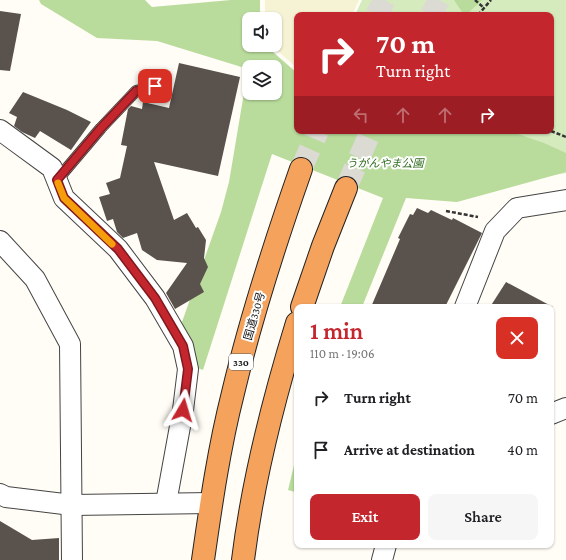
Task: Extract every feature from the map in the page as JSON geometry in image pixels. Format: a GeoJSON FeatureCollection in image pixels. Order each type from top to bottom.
{"type":"FeatureCollection","features":[{"type":"Feature","properties":{"kind":"highway","name":"国道330号"},"geometry":{"type":"LineString","coordinates":[[203,560],[211,502],[233,393],[272,251],[301,169]]}},
{"type":"Feature","properties":{"kind":"highway"},"geometry":{"type":"LineString","coordinates":[[303,304],[323,246],[346,188]]}},
{"type":"Feature","properties":{"kind":"highway"},"geometry":{"type":"LineString","coordinates":[[242,560],[260,456],[278,384],[294,333]]}},
{"type":"Feature","properties":{"kind":"street"},"geometry":{"type":"LineString","coordinates":[[0,130],[52,168],[64,198],[118,249],[150,292],[183,346],[188,369],[183,410],[166,503]]}},
{"type":"Feature","properties":{"kind":"street"},"geometry":{"type":"LineString","coordinates":[[466,304],[495,231],[517,208],[566,200]]}},
{"type":"Feature","properties":{"kind":"street"},"geometry":{"type":"LineString","coordinates":[[0,241],[35,278],[70,344],[72,560]]}},
{"type":"Feature","properties":{"kind":"street"},"geometry":{"type":"LineString","coordinates":[[554,413],[566,408]]}},
{"type":"Feature","properties":{"kind":"street"},"geometry":{"type":"LineString","coordinates":[[0,494],[6,497],[72,505],[211,502]]}},
{"type":"Feature","properties":{"kind":"street"},"geometry":{"type":"LineString","coordinates":[[382,560],[385,548]]}},
{"type":"Feature","properties":{"kind":"lane"},"geometry":{"type":"LineString","coordinates":[[57,180],[101,128],[136,91],[155,86]]}},
{"type":"Feature","properties":{"kind":"path"},"geometry":{"type":"LineString","coordinates":[[475,0],[484,8]]}},
{"type":"Feature","properties":{"kind":"path"},"geometry":{"type":"LineString","coordinates":[[481,12],[491,0]]}},
{"type":"Feature","properties":{"kind":"path"},"geometry":{"type":"LineString","coordinates":[[554,132],[566,137]]}},
{"type":"Feature","properties":{"kind":"path"},"geometry":{"type":"LineString","coordinates":[[446,211],[482,218]]}},
{"type":"Feature","properties":{"kind":"shaded area"},"geometry":{"type":"Polygon","coordinates":[[[265,0],[359,0],[353,12],[294,12],[294,65],[279,52],[282,52],[282,12],[265,12],[265,0]]]}},
{"type":"Feature","properties":{"kind":"green space","name":"うがんやま公園"},"geometry":{"type":"Polygon","coordinates":[[[39,0],[145,0],[152,7],[231,0],[260,0],[260,12],[242,12],[242,52],[273,52],[294,70],[294,134],[518,134],[544,143],[566,153],[566,172],[457,202],[406,198],[363,304],[341,304],[383,198],[272,154],[203,370],[195,367],[182,322],[221,212],[229,182],[243,100],[282,100],[282,60],[242,60],[242,67],[157,41],[97,38],[41,4],[39,0]]]}},
{"type":"Feature","properties":{"kind":"green space"},"geometry":{"type":"Polygon","coordinates":[[[362,0],[566,0],[566,173],[516,181],[315,134],[554,134],[554,12],[356,12],[362,0]]]}},
{"type":"Feature","properties":{"kind":"green space"},"geometry":{"type":"Polygon","coordinates":[[[454,0],[482,0],[469,12],[462,12],[454,0]]]}},
{"type":"Feature","properties":{"kind":"green space"},"geometry":{"type":"Polygon","coordinates":[[[294,465],[294,492],[288,490],[294,465]]]}},
{"type":"Feature","properties":{"kind":"building"},"geometry":{"type":"Polygon","coordinates":[[[0,11],[21,14],[10,71],[0,70],[0,11]]]}},
{"type":"Feature","properties":{"kind":"building"},"geometry":{"type":"Polygon","coordinates":[[[179,63],[240,77],[218,176],[154,162],[174,220],[187,213],[196,228],[198,227],[206,240],[204,258],[208,267],[200,284],[204,292],[175,309],[166,293],[187,263],[157,260],[142,250],[137,233],[123,238],[117,232],[113,219],[107,221],[99,197],[110,194],[106,183],[120,178],[127,146],[121,145],[128,109],[131,106],[142,109],[143,102],[169,108],[179,63]]]}},
{"type":"Feature","properties":{"kind":"building"},"geometry":{"type":"Polygon","coordinates":[[[23,92],[67,110],[91,122],[71,150],[40,131],[35,138],[22,132],[14,126],[17,117],[9,113],[23,92]]]}},
{"type":"Feature","properties":{"kind":"building"},"geometry":{"type":"Polygon","coordinates":[[[417,208],[428,213],[431,210],[452,220],[453,218],[482,233],[446,304],[372,304],[400,239],[398,238],[410,214],[413,215],[417,208]]]}},
{"type":"Feature","properties":{"kind":"building"},"geometry":{"type":"Polygon","coordinates":[[[506,282],[547,304],[492,304],[506,282]]]}},
{"type":"Feature","properties":{"kind":"building"},"geometry":{"type":"Polygon","coordinates":[[[0,521],[32,540],[59,538],[59,560],[0,560],[0,521]]]}},
{"type":"Feature","properties":{"kind":"tunnel"},"geometry":{"type":"LineString","coordinates":[[378,12],[385,0]]}},
{"type":"Feature","properties":{"kind":"tunnel"},"geometry":{"type":"LineString","coordinates":[[433,12],[439,0]]}},
{"type":"Feature","properties":{"kind":"tunnel"},"geometry":{"type":"LineString","coordinates":[[301,169],[317,134]]}},
{"type":"Feature","properties":{"kind":"tunnel"},"geometry":{"type":"LineString","coordinates":[[346,188],[370,134]]}},
{"type":"Feature","properties":{"kind":"slow traffic"},"geometry":{"type":"LineString","coordinates":[[58,183],[64,198],[112,244]]}},
{"type":"Feature","properties":{"kind":"route"},"geometry":{"type":"LineString","coordinates":[[155,86],[136,91],[101,128],[57,180],[64,198],[118,249],[155,298],[183,346],[188,369],[183,410]]}}]}
